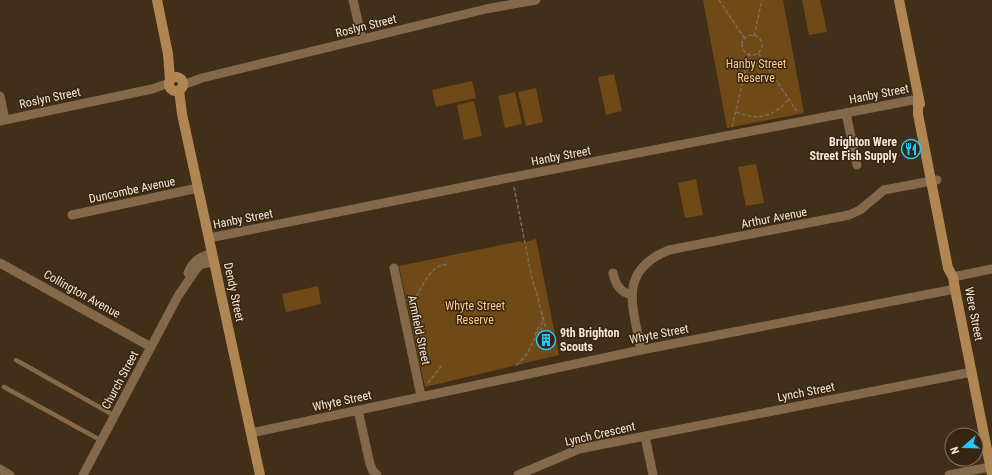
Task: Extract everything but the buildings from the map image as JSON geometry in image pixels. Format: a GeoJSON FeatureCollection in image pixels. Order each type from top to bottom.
{"type":"FeatureCollection","features":[{"type":"Feature","properties":{"kind":"street","name":"Dendy Street"},"geometry":{"type":"LineString","coordinates":[[157,0],[260,475]]}},
{"type":"Feature","properties":{"kind":"street"},"geometry":{"type":"LineString","coordinates":[[353,0],[362,39]]}},
{"type":"Feature","properties":{"kind":"street","name":"Roslyn Street"},"geometry":{"type":"LineString","coordinates":[[2,121],[202,78],[486,9],[536,0]]}},
{"type":"Feature","properties":{"kind":"street","name":"Were Street"},"geometry":{"type":"LineString","coordinates":[[899,0],[918,99],[924,114],[934,180],[954,267],[953,277],[955,289],[992,469]]}},
{"type":"Feature","properties":{"kind":"street"},"geometry":{"type":"LineString","coordinates":[[0,96],[2,121]]}},
{"type":"Feature","properties":{"kind":"street","name":"Hanby Street"},"geometry":{"type":"LineString","coordinates":[[209,238],[918,99]]}},
{"type":"Feature","properties":{"kind":"street"},"geometry":{"type":"LineString","coordinates":[[846,113],[857,165]]}},
{"type":"Feature","properties":{"kind":"street","name":"Arthur Avenue"},"geometry":{"type":"LineString","coordinates":[[641,350],[631,295],[634,283],[642,267],[654,257],[669,250],[849,215],[860,210],[884,190],[934,180]]}},
{"type":"Feature","properties":{"kind":"street","name":"Duncombe Avenue"},"geometry":{"type":"LineString","coordinates":[[72,215],[198,188]]}},
{"type":"Feature","properties":{"kind":"street","name":"Church Street"},"geometry":{"type":"LineString","coordinates":[[83,475],[178,296],[193,262],[201,256],[213,257]]}},
{"type":"Feature","properties":{"kind":"street","name":"Collington Avenue"},"geometry":{"type":"LineString","coordinates":[[0,263],[151,347]]}},
{"type":"Feature","properties":{"kind":"street","name":"Armfield Street"},"geometry":{"type":"LineString","coordinates":[[394,268],[421,396]]}},
{"type":"Feature","properties":{"kind":"street"},"geometry":{"type":"LineString","coordinates":[[953,277],[992,269]]}},
{"type":"Feature","properties":{"kind":"street"},"geometry":{"type":"LineString","coordinates":[[613,273],[617,286],[627,294],[631,295]]}},
{"type":"Feature","properties":{"kind":"street","name":"Whyte Street"},"geometry":{"type":"LineString","coordinates":[[251,433],[641,350],[955,289]]}},
{"type":"Feature","properties":{"kind":"street","name":"Lynch Street"},"geometry":{"type":"LineString","coordinates":[[645,436],[972,372]]}},
{"type":"Feature","properties":{"kind":"street"},"geometry":{"type":"LineString","coordinates":[[358,410],[370,464],[373,471],[377,475]]}},
{"type":"Feature","properties":{"kind":"street"},"geometry":{"type":"LineString","coordinates":[[645,436],[653,475]]}},
{"type":"Feature","properties":{"kind":"street","name":"Lynch Crescent"},"geometry":{"type":"LineString","coordinates":[[518,475],[575,450],[645,436]]}},
{"type":"Feature","properties":{"kind":"street"},"geometry":{"type":"LineString","coordinates":[[0,469],[10,475]]}},
{"type":"Feature","properties":{"kind":"street"},"geometry":{"type":"LineString","coordinates":[[949,475],[992,469]]}},
{"type":"Feature","properties":{"kind":"lane"},"geometry":{"type":"LineString","coordinates":[[16,360],[115,416]]}},
{"type":"Feature","properties":{"kind":"lane"},"geometry":{"type":"LineString","coordinates":[[4,386],[102,441]]}},
{"type":"Feature","properties":{"kind":"path"},"geometry":{"type":"LineString","coordinates":[[719,0],[745,39]]}},
{"type":"Feature","properties":{"kind":"path"},"geometry":{"type":"LineString","coordinates":[[754,36],[762,0]]}},
{"type":"Feature","properties":{"kind":"path"},"geometry":{"type":"LineString","coordinates":[[754,36],[758,37],[762,42],[762,48],[758,53],[749,55],[743,48],[745,39],[754,36]]}},
{"type":"Feature","properties":{"kind":"path"},"geometry":{"type":"LineString","coordinates":[[758,53],[799,114]]}},
{"type":"Feature","properties":{"kind":"path"},"geometry":{"type":"LineString","coordinates":[[732,128],[749,55]]}},
{"type":"Feature","properties":{"kind":"path"},"geometry":{"type":"LineString","coordinates":[[736,112],[749,116],[763,116],[775,112],[789,99]]}},
{"type":"Feature","properties":{"kind":"path"},"geometry":{"type":"LineString","coordinates":[[514,187],[532,279],[538,294],[544,318],[545,325],[535,334]]}},
{"type":"Feature","properties":{"kind":"path"},"geometry":{"type":"LineString","coordinates":[[403,312],[411,307],[421,286],[435,269],[442,264],[448,264]]}},
{"type":"Feature","properties":{"kind":"path"},"geometry":{"type":"LineString","coordinates":[[515,367],[527,354],[535,338],[536,331],[542,322],[543,313]]}},
{"type":"Feature","properties":{"kind":"path"},"geometry":{"type":"LineString","coordinates":[[425,386],[442,365]]}},
{"type":"Feature","properties":{"kind":"green space","name":"Hanby Street Reserve"},"geometry":{"type":"Polygon","coordinates":[[[703,0],[783,0],[804,113],[727,128],[703,0]]]}},
{"type":"Feature","properties":{"kind":"green space"},"geometry":{"type":"Polygon","coordinates":[[[802,0],[820,0],[827,32],[809,35],[802,0]]]}},
{"type":"Feature","properties":{"kind":"green space"},"geometry":{"type":"Polygon","coordinates":[[[614,74],[622,111],[606,115],[598,77],[614,74]]]}},
{"type":"Feature","properties":{"kind":"green space"},"geometry":{"type":"Polygon","coordinates":[[[472,81],[476,98],[436,107],[432,90],[472,81]]]}},
{"type":"Feature","properties":{"kind":"green space"},"geometry":{"type":"Polygon","coordinates":[[[536,88],[543,122],[526,126],[518,92],[536,88]]]}},
{"type":"Feature","properties":{"kind":"green space"},"geometry":{"type":"Polygon","coordinates":[[[515,92],[522,124],[505,128],[498,96],[515,92]]]}},
{"type":"Feature","properties":{"kind":"green space"},"geometry":{"type":"Polygon","coordinates":[[[474,101],[482,136],[464,140],[457,105],[474,101]]]}},
{"type":"Feature","properties":{"kind":"green space"},"geometry":{"type":"Polygon","coordinates":[[[756,164],[764,203],[746,206],[738,167],[756,164]]]}},
{"type":"Feature","properties":{"kind":"green space"},"geometry":{"type":"Polygon","coordinates":[[[696,179],[703,215],[685,218],[678,183],[696,179]]]}},
{"type":"Feature","properties":{"kind":"green space","name":"Whyte Street Reserve"},"geometry":{"type":"Polygon","coordinates":[[[536,239],[559,355],[425,387],[399,266],[521,241],[522,243],[536,239]]]}},
{"type":"Feature","properties":{"kind":"green space"},"geometry":{"type":"Polygon","coordinates":[[[318,286],[321,304],[286,312],[282,294],[318,286]]]}},
{"type":"Feature","properties":{"kind":"place","name":"Brighton Were Street Fish Supply"},"geometry":{"type":"Point","coordinates":[911,149]}},
{"type":"Feature","properties":{"kind":"place","name":"9th Brighton Scouts"},"geometry":{"type":"Point","coordinates":[546,340]}}]}
